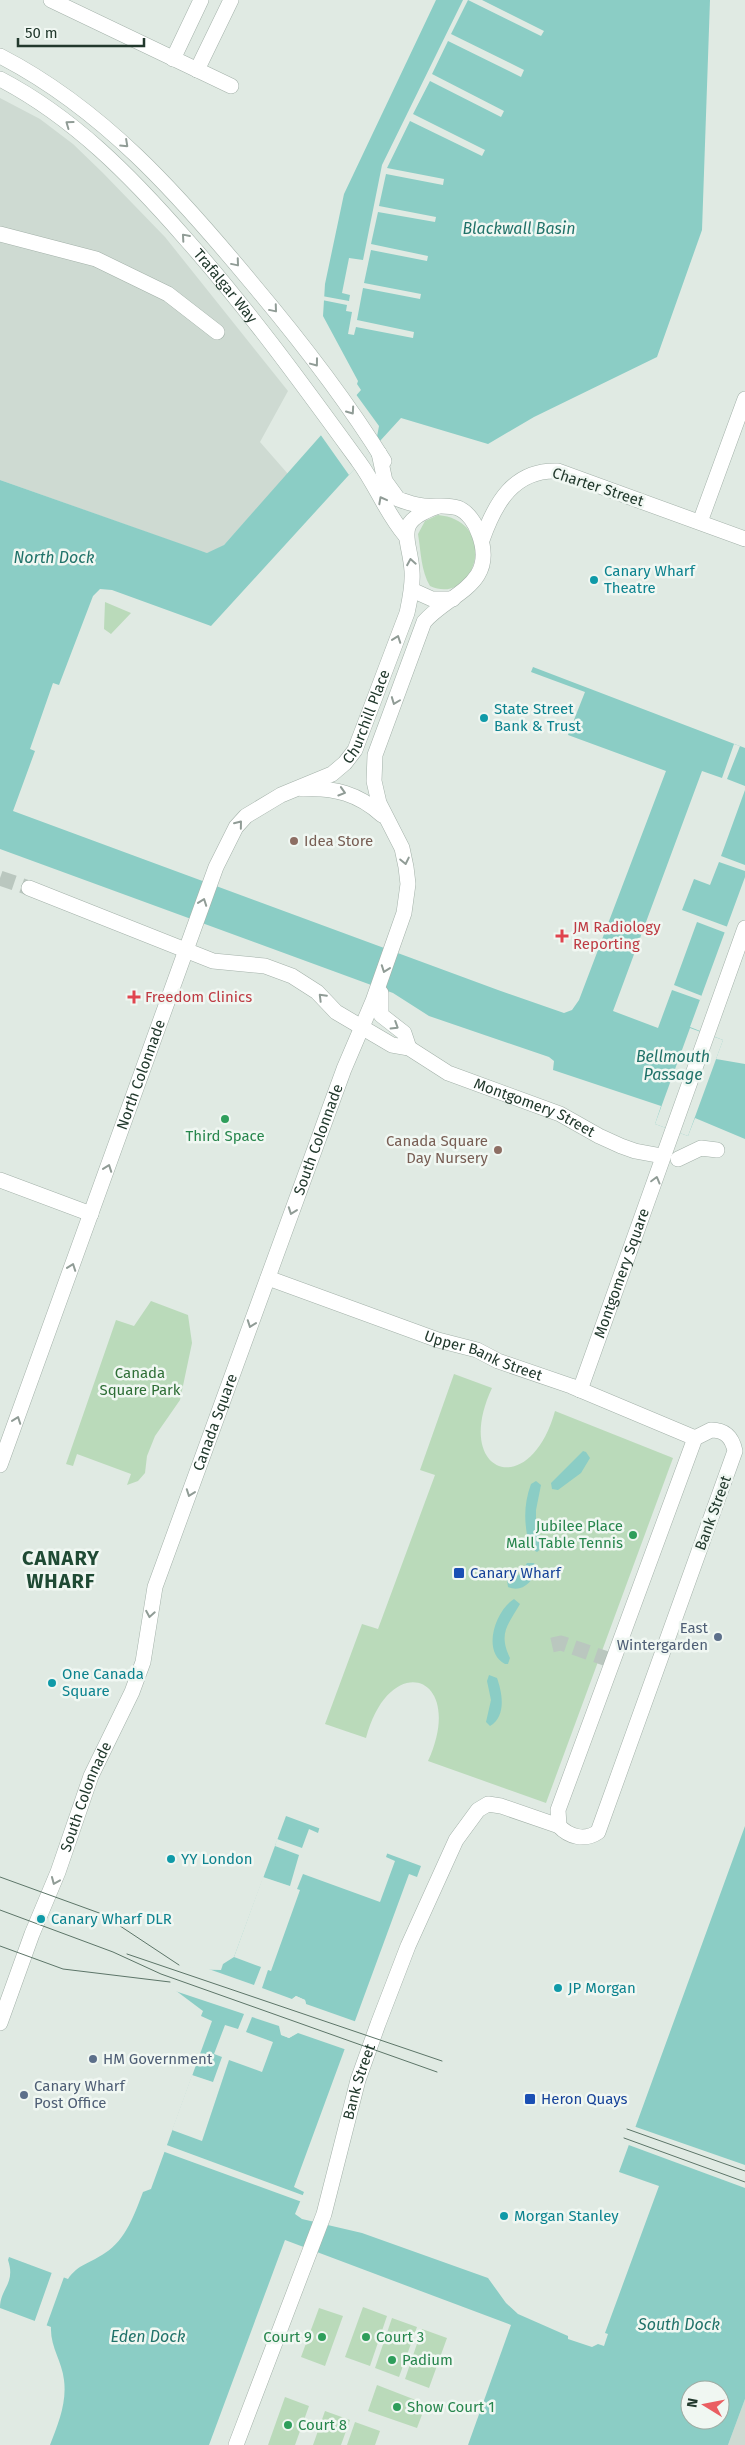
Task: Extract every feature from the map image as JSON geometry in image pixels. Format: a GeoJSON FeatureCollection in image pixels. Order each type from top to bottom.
{"type":"FeatureCollection","features":[{"type":"Feature","properties":{"kind":"street"},"geometry":{"type":"LineString","coordinates":[[51,0],[231,86]]}},
{"type":"Feature","properties":{"kind":"street"},"geometry":{"type":"LineString","coordinates":[[173,59],[201,0]]}},
{"type":"Feature","properties":{"kind":"street"},"geometry":{"type":"LineString","coordinates":[[197,70],[231,0]]}},
{"type":"Feature","properties":{"kind":"street","name":"Trafalgar Way"},"geometry":{"type":"LineString","coordinates":[[0,56],[56,88],[85,110],[157,174],[226,251],[333,386],[377,450],[402,491],[416,505],[436,506]]}},
{"type":"Feature","properties":{"kind":"street","name":"Trafalgar Way"},"geometry":{"type":"LineString","coordinates":[[0,79],[39,102],[84,134],[139,186],[210,265],[283,357],[360,463],[396,525],[405,535]]}},
{"type":"Feature","properties":{"kind":"street"},"geometry":{"type":"LineString","coordinates":[[0,234],[96,259],[168,294],[217,332]]}},
{"type":"Feature","properties":{"kind":"street"},"geometry":{"type":"LineString","coordinates":[[700,522],[745,399]]}},
{"type":"Feature","properties":{"kind":"street","name":"Charter Street"},"geometry":{"type":"LineString","coordinates":[[482,540],[498,503],[520,479],[529,474],[546,470],[558,471],[745,539]]}},
{"type":"Feature","properties":{"kind":"street"},"geometry":{"type":"LineString","coordinates":[[436,506],[451,506],[463,511],[478,530],[482,540],[483,549],[480,570],[471,584],[454,598],[441,601],[412,590],[412,564],[405,535],[408,526],[418,515],[436,506]]}},
{"type":"Feature","properties":{"kind":"street","name":"Churchill Place"},"geometry":{"type":"LineString","coordinates":[[188,944],[216,867],[236,828],[246,816],[267,801],[332,774],[345,763],[355,750],[407,614],[412,590]]}},
{"type":"Feature","properties":{"kind":"street","name":"Churchill Place"},"geometry":{"type":"LineString","coordinates":[[376,1000],[404,913],[408,884],[402,848],[384,817],[374,781],[375,755],[424,622],[433,612],[454,598]]}},
{"type":"Feature","properties":{"kind":"street","name":"Churchill Place"},"geometry":{"type":"LineString","coordinates":[[294,790],[335,790],[368,802],[384,817]]}},
{"type":"Feature","properties":{"kind":"street","name":"Montgomery Street"},"geometry":{"type":"LineString","coordinates":[[29,888],[188,944],[213,961],[266,966],[292,976],[316,992],[336,1012],[396,1047],[409,1048],[448,1073],[560,1114],[621,1146],[635,1151],[662,1156]]}},
{"type":"Feature","properties":{"kind":"street","name":"Montgomery Square"},"geometry":{"type":"LineString","coordinates":[[580,1390],[654,1188],[662,1156],[745,928]]}},
{"type":"Feature","properties":{"kind":"street","name":"North Colonnade"},"geometry":{"type":"LineString","coordinates":[[91,1214],[188,944]]}},
{"type":"Feature","properties":{"kind":"street","name":"Montgomery Street"},"geometry":{"type":"LineString","coordinates":[[376,1000],[382,1018],[404,1033],[409,1048]]}},
{"type":"Feature","properties":{"kind":"street","name":"South Colonnade"},"geometry":{"type":"LineString","coordinates":[[268,1278],[351,1051],[361,1026],[376,1000]]}},
{"type":"Feature","properties":{"kind":"street"},"geometry":{"type":"LineString","coordinates":[[351,1051],[367,1040],[381,1038]]}},
{"type":"Feature","properties":{"kind":"street"},"geometry":{"type":"LineString","coordinates":[[678,1159],[701,1148],[717,1150]]}},
{"type":"Feature","properties":{"kind":"street"},"geometry":{"type":"LineString","coordinates":[[0,1180],[91,1214],[0,1465]]}},
{"type":"Feature","properties":{"kind":"street","name":"Upper Bank Street"},"geometry":{"type":"LineString","coordinates":[[268,1278],[438,1340],[477,1350],[498,1361],[580,1390],[695,1438]]}},
{"type":"Feature","properties":{"kind":"street","name":"Canada Square"},"geometry":{"type":"LineString","coordinates":[[163,1567],[268,1278]]}},
{"type":"Feature","properties":{"kind":"street","name":"Bank Street"},"geometry":{"type":"LineString","coordinates":[[236,2445],[323,2217],[358,2080],[408,1946],[456,1840],[478,1810],[488,1804],[501,1806],[558,1826],[565,1832],[577,1836],[590,1836],[598,1832],[735,1451],[730,1436],[719,1430],[710,1430],[695,1438]]}},
{"type":"Feature","properties":{"kind":"street"},"geometry":{"type":"LineString","coordinates":[[558,1826],[558,1810],[695,1438]]}},
{"type":"Feature","properties":{"kind":"street","name":"South Colonnade"},"geometry":{"type":"LineString","coordinates":[[0,2023],[32,1934],[58,1872],[91,1776],[132,1692],[143,1662],[151,1607],[163,1567]]}},
{"type":"Feature","properties":{"kind":"shaded area"},"geometry":{"type":"Polygon","coordinates":[[[0,98],[40,119],[73,144],[102,172],[165,237],[288,391],[260,442],[288,474],[224,545],[215,551],[207,553],[197,550],[0,480],[0,98]]]}},
{"type":"Feature","properties":{"kind":"shaded area"},"geometry":{"type":"Polygon","coordinates":[[[745,2399],[745,2445],[728,2445],[745,2399]]]}},
{"type":"Feature","properties":{"kind":"green space"},"geometry":{"type":"Polygon","coordinates":[[[438,515],[458,521],[470,532],[475,546],[474,561],[469,574],[459,585],[446,589],[430,586],[422,561],[418,534],[425,521],[438,515]]]}},
{"type":"Feature","properties":{"kind":"green space"},"geometry":{"type":"Polygon","coordinates":[[[105,602],[131,613],[111,634],[104,629],[105,602]]]}},
{"type":"Feature","properties":{"kind":"green space","name":"Canada Square Park"},"geometry":{"type":"Polygon","coordinates":[[[151,1301],[188,1315],[192,1343],[180,1400],[155,1436],[147,1456],[145,1473],[138,1481],[127,1485],[131,1474],[77,1454],[73,1466],[66,1464],[116,1320],[134,1326],[151,1301]]]}},
{"type":"Feature","properties":{"kind":"green space"},"geometry":{"type":"Polygon","coordinates":[[[454,1374],[492,1388],[482,1417],[481,1440],[488,1457],[499,1466],[513,1467],[529,1458],[543,1440],[555,1411],[673,1458],[546,1803],[428,1761],[438,1732],[438,1708],[432,1692],[421,1684],[406,1683],[391,1692],[377,1710],[366,1738],[325,1724],[362,1624],[378,1629],[435,1475],[420,1470],[454,1374]]]}},
{"type":"Feature","properties":{"kind":"green space","name":"Court 3"},"geometry":{"type":"Polygon","coordinates":[[[363,2307],[387,2316],[370,2366],[345,2357],[363,2307]]]}},
{"type":"Feature","properties":{"kind":"green space","name":"Court 9"},"geometry":{"type":"Polygon","coordinates":[[[319,2308],[343,2316],[325,2366],[301,2357],[319,2308]]]}},
{"type":"Feature","properties":{"kind":"green space"},"geometry":{"type":"Polygon","coordinates":[[[392,2318],[417,2327],[399,2377],[375,2368],[392,2318]]]}},
{"type":"Feature","properties":{"kind":"green space"},"geometry":{"type":"Polygon","coordinates":[[[422,2329],[447,2338],[429,2388],[405,2379],[422,2329]]]}},
{"type":"Feature","properties":{"kind":"green space","name":"Show Court 1"},"geometry":{"type":"Polygon","coordinates":[[[377,2385],[426,2404],[417,2428],[368,2411],[377,2385]]]}},
{"type":"Feature","properties":{"kind":"green space","name":"Court 8"},"geometry":{"type":"Polygon","coordinates":[[[285,2397],[309,2406],[295,2445],[268,2445],[285,2397]]]}},
{"type":"Feature","properties":{"kind":"green space"},"geometry":{"type":"Polygon","coordinates":[[[325,2411],[350,2420],[341,2445],[313,2445],[325,2411]]]}},
{"type":"Feature","properties":{"kind":"green space"},"geometry":{"type":"Polygon","coordinates":[[[355,2422],[380,2431],[375,2445],[347,2445],[355,2422]]]}},
{"type":"Feature","properties":{"kind":"water"},"geometry":{"type":"Polygon","coordinates":[[[436,0],[710,0],[702,230],[657,357],[534,417],[488,444],[401,418],[211,626],[112,590],[100,589],[93,596],[59,685],[53,683],[30,749],[35,751],[13,811],[564,1013],[572,1010],[579,1000],[666,771],[568,735],[585,692],[531,672],[533,667],[745,748],[745,877],[690,1027],[723,1040],[716,1059],[745,1064],[745,1139],[695,1118],[688,1136],[655,1124],[661,1106],[553,1070],[554,1061],[549,1057],[429,1016],[393,993],[0,849],[0,480],[207,553],[224,545],[361,390],[323,316],[325,284],[344,194],[436,0]]]}},
{"type":"Feature","properties":{"kind":"water"},"geometry":{"type":"Polygon","coordinates":[[[583,1451],[590,1458],[581,1473],[558,1490],[552,1489],[551,1483],[583,1451]]]}},
{"type":"Feature","properties":{"kind":"water"},"geometry":{"type":"Polygon","coordinates":[[[536,1481],[541,1485],[536,1510],[536,1524],[543,1547],[537,1552],[530,1548],[525,1516],[528,1492],[531,1484],[536,1481]]]}},
{"type":"Feature","properties":{"kind":"water"},"geometry":{"type":"Polygon","coordinates":[[[527,1563],[534,1563],[537,1570],[532,1579],[518,1589],[508,1587],[507,1580],[520,1574],[527,1563]]]}},
{"type":"Feature","properties":{"kind":"water"},"geometry":{"type":"Polygon","coordinates":[[[514,1599],[520,1604],[506,1630],[506,1649],[510,1658],[508,1664],[505,1664],[498,1658],[494,1650],[494,1631],[497,1621],[507,1604],[514,1599]]]}},
{"type":"Feature","properties":{"kind":"water"},"geometry":{"type":"Polygon","coordinates":[[[489,1675],[497,1678],[502,1703],[499,1716],[490,1726],[486,1722],[491,1700],[487,1681],[489,1675]]]}},
{"type":"Feature","properties":{"kind":"water"},"geometry":{"type":"Polygon","coordinates":[[[286,1816],[421,1866],[417,1877],[409,1874],[294,2187],[304,2192],[295,2214],[302,2219],[362,2233],[488,2278],[506,2303],[518,2314],[568,2336],[568,2339],[592,2347],[598,2344],[604,2346],[608,2334],[605,2333],[659,2186],[619,2172],[745,1826],[745,2399],[728,2445],[468,2445],[511,2325],[285,2240],[209,2445],[50,2445],[63,2405],[65,2389],[63,2373],[52,2341],[51,2327],[0,2308],[2,2295],[10,2275],[9,2257],[68,2279],[80,2267],[105,2253],[119,2241],[129,2226],[143,2192],[151,2189],[212,2021],[201,2016],[203,2011],[175,1990],[182,1969],[221,1970],[223,1964],[234,1957],[286,1816]],[[296,1996],[288,2004],[281,2024],[282,2035],[289,2038],[297,2033],[307,2008],[305,2000],[296,1996]]]}},
{"type":"Feature","properties":{"kind":"pier"},"geometry":{"type":"Polygon","coordinates":[[[463,0],[468,0],[451,34],[524,70],[521,77],[448,41],[432,74],[504,111],[501,117],[430,81],[413,114],[485,150],[482,156],[410,121],[387,168],[444,179],[443,185],[386,174],[379,206],[436,217],[435,222],[378,212],[371,244],[428,256],[427,261],[371,250],[364,283],[421,294],[420,299],[363,288],[357,320],[414,332],[413,338],[356,327],[354,335],[348,334],[352,312],[346,311],[347,305],[322,300],[322,296],[349,301],[350,295],[342,293],[349,258],[363,260],[382,165],[463,0]]]}},
{"type":"Feature","properties":{"kind":"pier"},"geometry":{"type":"Polygon","coordinates":[[[468,0],[482,0],[544,31],[541,36],[468,0]]]}},
{"type":"Feature","properties":{"kind":"pier"},"geometry":{"type":"Polygon","coordinates":[[[355,393],[379,426],[375,447],[349,475],[320,434],[355,393]]]}},
{"type":"Feature","properties":{"kind":"pier"},"geometry":{"type":"Polygon","coordinates":[[[734,744],[740,746],[727,779],[745,786],[745,790],[721,856],[745,865],[745,871],[719,862],[710,885],[694,879],[682,910],[728,927],[726,933],[697,922],[674,985],[702,996],[700,1000],[672,990],[658,1028],[613,1011],[702,771],[722,778],[734,744]]]}},
{"type":"Feature","properties":{"kind":"pier"},"geometry":{"type":"Polygon","coordinates":[[[690,1028],[723,1040],[688,1136],[655,1124],[690,1028]]]}},
{"type":"Feature","properties":{"kind":"pier"},"geometry":{"type":"Polygon","coordinates":[[[320,1826],[388,1851],[386,1857],[395,1861],[380,1902],[303,1874],[297,1889],[300,1890],[271,1971],[268,1970],[262,1988],[292,1999],[296,1996],[305,2000],[306,2004],[357,2022],[347,2050],[298,2033],[289,2038],[281,2035],[279,2026],[252,2017],[246,2032],[273,2042],[262,2072],[229,2060],[202,2141],[172,2130],[192,2075],[213,2082],[222,2057],[214,2054],[225,2025],[238,2029],[244,2014],[172,1990],[180,1968],[203,1967],[254,1985],[261,1967],[234,1957],[263,1877],[290,1886],[299,1855],[275,1846],[277,1839],[302,1848],[309,1829],[318,1833],[320,1826]],[[296,1999],[290,2003],[281,2025],[284,2033],[289,2035],[295,2032],[304,2008],[303,2002],[296,1999]]]}},
{"type":"Feature","properties":{"kind":"pier"},"geometry":{"type":"Polygon","coordinates":[[[633,2126],[745,2165],[745,2188],[626,2144],[633,2126]]]}},
{"type":"Feature","properties":{"kind":"pier"},"geometry":{"type":"Polygon","coordinates":[[[164,2144],[305,2196],[302,2202],[162,2151],[165,2148],[164,2144]]]}},
{"type":"Feature","properties":{"kind":"pier"},"geometry":{"type":"Polygon","coordinates":[[[52,2272],[64,2277],[46,2327],[34,2323],[52,2272]]]}},
{"type":"Feature","properties":{"kind":"tunnel"},"geometry":{"type":"LineString","coordinates":[[0,878],[29,888]]}},
{"type":"Feature","properties":{"kind":"tunnel"},"geometry":{"type":"LineString","coordinates":[[552,1645],[561,1643],[613,1661]]}},
{"type":"Feature","properties":{"kind":"tram line"},"geometry":{"type":"LineString","coordinates":[[0,1877],[102,1914],[179,1965]]}},
{"type":"Feature","properties":{"kind":"tram line"},"geometry":{"type":"LineString","coordinates":[[0,1910],[113,1952],[161,1974],[437,2072]]}},
{"type":"Feature","properties":{"kind":"tram line"},"geometry":{"type":"LineString","coordinates":[[0,1946],[63,1969],[170,1982]]}},
{"type":"Feature","properties":{"kind":"tram line"},"geometry":{"type":"LineString","coordinates":[[127,1954],[442,2061]]}},
{"type":"Feature","properties":{"kind":"tram line"},"geometry":{"type":"LineString","coordinates":[[627,2129],[745,2171]]}},
{"type":"Feature","properties":{"kind":"tram line"},"geometry":{"type":"LineString","coordinates":[[624,2138],[745,2182]]}},
{"type":"Feature","properties":{"kind":"place","name":"Canary Wharf Theatre"},"geometry":{"type":"Point","coordinates":[594,580]}},
{"type":"Feature","properties":{"kind":"place","name":"State Street Bank & Trust"},"geometry":{"type":"Point","coordinates":[484,718]}},
{"type":"Feature","properties":{"kind":"place","name":"Idea Store"},"geometry":{"type":"Point","coordinates":[294,841]}},
{"type":"Feature","properties":{"kind":"place","name":"JM Radiology Reporting"},"geometry":{"type":"Point","coordinates":[562,936]}},
{"type":"Feature","properties":{"kind":"place","name":"Freedom Clinics"},"geometry":{"type":"Point","coordinates":[134,997]}},
{"type":"Feature","properties":{"kind":"place","name":"Third Space"},"geometry":{"type":"Point","coordinates":[225,1119]}},
{"type":"Feature","properties":{"kind":"place","name":"Canada Square Day Nursery"},"geometry":{"type":"Point","coordinates":[498,1150]}},
{"type":"Feature","properties":{"kind":"place","name":"Jubilee Place Mall Table Tennis"},"geometry":{"type":"Point","coordinates":[633,1535]}},
{"type":"Feature","properties":{"kind":"place","name":"Canary Wharf"},"geometry":{"type":"Point","coordinates":[459,1573]}},
{"type":"Feature","properties":{"kind":"place","name":"East Wintergarden"},"geometry":{"type":"Point","coordinates":[718,1637]}},
{"type":"Feature","properties":{"kind":"place","name":"One Canada Square"},"geometry":{"type":"Point","coordinates":[52,1683]}},
{"type":"Feature","properties":{"kind":"place","name":"YY London"},"geometry":{"type":"Point","coordinates":[171,1859]}},
{"type":"Feature","properties":{"kind":"place","name":"Canary Wharf DLR"},"geometry":{"type":"Point","coordinates":[41,1919]}},
{"type":"Feature","properties":{"kind":"place","name":"JP Morgan"},"geometry":{"type":"Point","coordinates":[558,1988]}},
{"type":"Feature","properties":{"kind":"place","name":"HM Government"},"geometry":{"type":"Point","coordinates":[93,2059]}},
{"type":"Feature","properties":{"kind":"place","name":"Canary Wharf Post Office"},"geometry":{"type":"Point","coordinates":[24,2095]}},
{"type":"Feature","properties":{"kind":"place","name":"Heron Quays"},"geometry":{"type":"Point","coordinates":[530,2099]}},
{"type":"Feature","properties":{"kind":"place","name":"Morgan Stanley"},"geometry":{"type":"Point","coordinates":[504,2216]}},
{"type":"Feature","properties":{"kind":"place","name":"Court 9"},"geometry":{"type":"Point","coordinates":[322,2337]}},
{"type":"Feature","properties":{"kind":"place","name":"Court 3"},"geometry":{"type":"Point","coordinates":[366,2337]}},
{"type":"Feature","properties":{"kind":"place","name":"Padium"},"geometry":{"type":"Point","coordinates":[392,2360]}},
{"type":"Feature","properties":{"kind":"place","name":"Show Court 1"},"geometry":{"type":"Point","coordinates":[397,2407]}},
{"type":"Feature","properties":{"kind":"place","name":"Court 8"},"geometry":{"type":"Point","coordinates":[288,2425]}},
{"type":"Feature","properties":{"kind":"district","name":"CANARY WHARF"},"geometry":{"type":"Point","coordinates":[61,1570]}},
{"type":"Feature","properties":{"kind":"water label","name":"Blackwall Basin"},"geometry":{"type":"Point","coordinates":[519,228]}},
{"type":"Feature","properties":{"kind":"water label","name":"North Dock"},"geometry":{"type":"Point","coordinates":[54,557]}},
{"type":"Feature","properties":{"kind":"water label","name":"Bellmouth Passage"},"geometry":{"type":"Point","coordinates":[673,1065]}},
{"type":"Feature","properties":{"kind":"water label","name":"South Dock"},"geometry":{"type":"Point","coordinates":[679,2324]}},
{"type":"Feature","properties":{"kind":"water label","name":"Eden Dock"},"geometry":{"type":"Point","coordinates":[148,2336]}}]}
